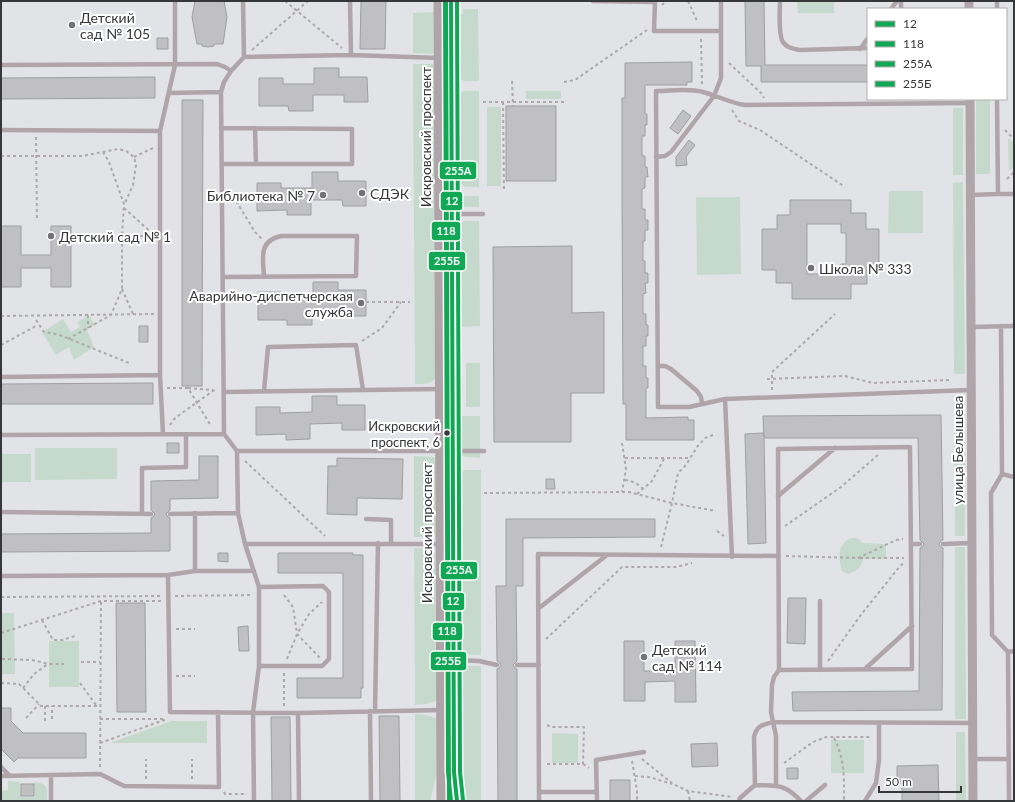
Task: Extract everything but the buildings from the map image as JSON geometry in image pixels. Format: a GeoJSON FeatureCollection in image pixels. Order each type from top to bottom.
{"type":"FeatureCollection","features":[{"type":"Feature","properties":{"kind":"street","name":"Искровский проспект"},"geometry":{"type":"LineString","coordinates":[[440,1],[446,58]]}},
{"type":"Feature","properties":{"kind":"street","name":"Искровский проспект"},"geometry":{"type":"LineString","coordinates":[[443,801],[448,710],[446,58],[452,1]]}},
{"type":"Feature","properties":{"kind":"street","name":"улица Белышева"},"geometry":{"type":"LineString","coordinates":[[970,101],[972,801]]}},
{"type":"Feature","properties":{"kind":"street","name":"Искровский проспект"},"geometry":{"type":"LineString","coordinates":[[446,192],[452,214],[447,389]]}},
{"type":"Feature","properties":{"kind":"street","name":"Искровский проспект"},"geometry":{"type":"LineString","coordinates":[[447,451],[441,544],[448,660]]}},
{"type":"Feature","properties":{"kind":"street","name":"Искровский проспект"},"geometry":{"type":"LineString","coordinates":[[448,710],[457,801]]}},
{"type":"Feature","properties":{"kind":"lane"},"geometry":{"type":"LineString","coordinates":[[163,434],[160,375],[160,131],[175,65],[175,1]]}},
{"type":"Feature","properties":{"kind":"lane"},"geometry":{"type":"LineString","coordinates":[[243,1],[244,57],[231,71],[224,82],[221,92],[224,434],[237,451],[238,513],[245,544],[259,586],[259,666],[253,712],[254,801]]}},
{"type":"Feature","properties":{"kind":"lane"},"geometry":{"type":"LineString","coordinates":[[350,1],[351,55]]}},
{"type":"Feature","properties":{"kind":"lane"},"geometry":{"type":"LineString","coordinates":[[593,1],[655,2],[654,31],[721,31]]}},
{"type":"Feature","properties":{"kind":"lane"},"geometry":{"type":"LineString","coordinates":[[656,157],[665,156],[671,152],[714,96],[721,78],[721,1]]}},
{"type":"Feature","properties":{"kind":"lane"},"geometry":{"type":"LineString","coordinates":[[780,1],[780,35],[783,42],[790,48],[800,50],[867,48]]}},
{"type":"Feature","properties":{"kind":"lane"},"geometry":{"type":"LineString","coordinates":[[860,49],[867,39]]}},
{"type":"Feature","properties":{"kind":"lane"},"geometry":{"type":"LineString","coordinates":[[244,57],[351,55],[446,58]]}},
{"type":"Feature","properties":{"kind":"lane"},"geometry":{"type":"LineString","coordinates":[[1,65],[217,64],[231,71]]}},
{"type":"Feature","properties":{"kind":"lane"},"geometry":{"type":"LineString","coordinates":[[970,101],[745,105],[693,90],[656,91],[656,157],[658,407],[689,407],[725,399],[971,390]]}},
{"type":"Feature","properties":{"kind":"lane"},"geometry":{"type":"LineString","coordinates":[[169,93],[221,92]]}},
{"type":"Feature","properties":{"kind":"lane"},"geometry":{"type":"LineString","coordinates":[[997,100],[998,194]]}},
{"type":"Feature","properties":{"kind":"lane"},"geometry":{"type":"LineString","coordinates":[[221,128],[352,129],[352,164],[222,164]]}},
{"type":"Feature","properties":{"kind":"lane"},"geometry":{"type":"LineString","coordinates":[[255,128],[256,164]]}},
{"type":"Feature","properties":{"kind":"lane"},"geometry":{"type":"LineString","coordinates":[[1,130],[160,131]]}},
{"type":"Feature","properties":{"kind":"lane"},"geometry":{"type":"LineString","coordinates":[[970,194],[1014,194]]}},
{"type":"Feature","properties":{"kind":"lane"},"geometry":{"type":"LineString","coordinates":[[452,214],[483,214]]}},
{"type":"Feature","properties":{"kind":"lane"},"geometry":{"type":"LineString","coordinates":[[223,278],[356,276],[357,236],[281,236],[272,238],[263,250],[264,277]]}},
{"type":"Feature","properties":{"kind":"lane"},"geometry":{"type":"LineString","coordinates":[[1001,326],[1002,474],[991,493],[992,635],[1008,652],[1009,801]]}},
{"type":"Feature","properties":{"kind":"lane"},"geometry":{"type":"LineString","coordinates":[[971,327],[1014,326]]}},
{"type":"Feature","properties":{"kind":"lane"},"geometry":{"type":"LineString","coordinates":[[264,391],[268,347],[356,345],[363,390]]}},
{"type":"Feature","properties":{"kind":"lane"},"geometry":{"type":"LineString","coordinates":[[658,366],[665,366],[677,373],[697,391],[701,397],[702,403]]}},
{"type":"Feature","properties":{"kind":"lane"},"geometry":{"type":"LineString","coordinates":[[1,377],[160,375]]}},
{"type":"Feature","properties":{"kind":"lane"},"geometry":{"type":"LineString","coordinates":[[224,392],[447,389]]}},
{"type":"Feature","properties":{"kind":"lane"},"geometry":{"type":"LineString","coordinates":[[725,399],[732,557]]}},
{"type":"Feature","properties":{"kind":"lane"},"geometry":{"type":"LineString","coordinates":[[142,513],[142,468],[186,467],[186,434]]}},
{"type":"Feature","properties":{"kind":"lane"},"geometry":{"type":"LineString","coordinates":[[1,435],[224,434]]}},
{"type":"Feature","properties":{"kind":"lane"},"geometry":{"type":"LineString","coordinates":[[776,786],[776,736],[771,712],[772,685],[774,677],[779,670],[778,448],[910,447],[912,669],[779,670]]}},
{"type":"Feature","properties":{"kind":"lane"},"geometry":{"type":"LineString","coordinates":[[778,496],[835,448]]}},
{"type":"Feature","properties":{"kind":"lane"},"geometry":{"type":"LineString","coordinates":[[237,451],[484,451]]}},
{"type":"Feature","properties":{"kind":"lane"},"geometry":{"type":"LineString","coordinates":[[1002,474],[1014,477]]}},
{"type":"Feature","properties":{"kind":"lane"},"geometry":{"type":"LineString","coordinates":[[1,512],[151,514]]}},
{"type":"Feature","properties":{"kind":"lane"},"geometry":{"type":"LineString","coordinates":[[195,513],[195,571]]}},
{"type":"Feature","properties":{"kind":"lane"},"geometry":{"type":"LineString","coordinates":[[170,514],[238,513]]}},
{"type":"Feature","properties":{"kind":"lane"},"geometry":{"type":"LineString","coordinates":[[366,519],[391,520],[391,544]]}},
{"type":"Feature","properties":{"kind":"lane"},"geometry":{"type":"LineString","coordinates":[[245,544],[441,544]]}},
{"type":"Feature","properties":{"kind":"lane"},"geometry":{"type":"LineString","coordinates":[[371,801],[372,711],[378,544]]}},
{"type":"Feature","properties":{"kind":"lane"},"geometry":{"type":"LineString","coordinates":[[911,544],[920,544]]}},
{"type":"Feature","properties":{"kind":"lane"},"geometry":{"type":"LineString","coordinates":[[943,544],[972,544]]}},
{"type":"Feature","properties":{"kind":"lane"},"geometry":{"type":"LineString","coordinates":[[539,801],[538,554],[732,557],[778,556]]}},
{"type":"Feature","properties":{"kind":"lane"},"geometry":{"type":"LineString","coordinates":[[539,608],[607,555]]}},
{"type":"Feature","properties":{"kind":"lane"},"geometry":{"type":"LineString","coordinates":[[1,576],[168,575],[195,571],[254,571]]}},
{"type":"Feature","properties":{"kind":"lane"},"geometry":{"type":"LineString","coordinates":[[168,575],[170,712],[298,713],[448,710]]}},
{"type":"Feature","properties":{"kind":"lane"},"geometry":{"type":"LineString","coordinates":[[259,586],[323,586],[329,592],[329,659],[326,663],[322,666],[259,666]]}},
{"type":"Feature","properties":{"kind":"lane"},"geometry":{"type":"LineString","coordinates":[[820,601],[820,670]]}},
{"type":"Feature","properties":{"kind":"lane"},"geometry":{"type":"LineString","coordinates":[[864,669],[912,626]]}},
{"type":"Feature","properties":{"kind":"lane"},"geometry":{"type":"LineString","coordinates":[[1008,652],[1014,650]]}},
{"type":"Feature","properties":{"kind":"lane"},"geometry":{"type":"LineString","coordinates":[[448,660],[479,661],[497,665]]}},
{"type":"Feature","properties":{"kind":"lane"},"geometry":{"type":"LineString","coordinates":[[517,665],[539,665]]}},
{"type":"Feature","properties":{"kind":"lane"},"geometry":{"type":"LineString","coordinates":[[1,776],[100,774],[124,786],[219,787],[218,712]]}},
{"type":"Feature","properties":{"kind":"lane"},"geometry":{"type":"LineString","coordinates":[[298,713],[299,801]]}},
{"type":"Feature","properties":{"kind":"lane"},"geometry":{"type":"LineString","coordinates":[[755,785],[754,737],[756,730],[762,725],[773,722],[972,722]]}},
{"type":"Feature","properties":{"kind":"lane"},"geometry":{"type":"LineString","coordinates":[[865,801],[876,783],[879,760],[879,723]]}},
{"type":"Feature","properties":{"kind":"lane"},"geometry":{"type":"LineString","coordinates":[[597,801],[596,760],[644,752]]}},
{"type":"Feature","properties":{"kind":"lane"},"geometry":{"type":"LineString","coordinates":[[972,759],[1009,758]]}},
{"type":"Feature","properties":{"kind":"lane"},"geometry":{"type":"LineString","coordinates":[[1,767],[10,776]]}},
{"type":"Feature","properties":{"kind":"lane"},"geometry":{"type":"LineString","coordinates":[[50,775],[51,801]]}},
{"type":"Feature","properties":{"kind":"lane"},"geometry":{"type":"LineString","coordinates":[[739,800],[755,785],[776,786],[790,790],[800,801]]}},
{"type":"Feature","properties":{"kind":"lane"},"geometry":{"type":"LineString","coordinates":[[806,801],[825,785]]}},
{"type":"Feature","properties":{"kind":"lane"},"geometry":{"type":"LineString","coordinates":[[539,792],[597,792]]}},
{"type":"Feature","properties":{"kind":"path"},"geometry":{"type":"LineString","coordinates":[[285,1],[351,55]]}},
{"type":"Feature","properties":{"kind":"path"},"geometry":{"type":"LineString","coordinates":[[244,57],[308,1]]}},
{"type":"Feature","properties":{"kind":"path"},"geometry":{"type":"LineString","coordinates":[[688,1],[701,31],[702,92]]}},
{"type":"Feature","properties":{"kind":"path"},"geometry":{"type":"LineString","coordinates":[[564,82],[574,80],[654,25]]}},
{"type":"Feature","properties":{"kind":"path"},"geometry":{"type":"LineString","coordinates":[[721,59],[726,61],[762,94],[766,105]]}},
{"type":"Feature","properties":{"kind":"path"},"geometry":{"type":"LineString","coordinates":[[512,82],[513,106]]}},
{"type":"Feature","properties":{"kind":"path"},"geometry":{"type":"LineString","coordinates":[[483,102],[564,102]]}},
{"type":"Feature","properties":{"kind":"path"},"geometry":{"type":"LineString","coordinates":[[503,102],[504,192]]}},
{"type":"Feature","properties":{"kind":"path"},"geometry":{"type":"LineString","coordinates":[[731,102],[731,109],[739,121],[760,130],[845,186]]}},
{"type":"Feature","properties":{"kind":"path"},"geometry":{"type":"LineString","coordinates":[[36,130],[37,220]]}},
{"type":"Feature","properties":{"kind":"path"},"geometry":{"type":"LineString","coordinates":[[1005,130],[1014,139]]}},
{"type":"Feature","properties":{"kind":"path"},"geometry":{"type":"LineString","coordinates":[[134,157],[160,144]]}},
{"type":"Feature","properties":{"kind":"path"},"geometry":{"type":"LineString","coordinates":[[1,156],[82,156],[118,149],[126,151],[134,157],[136,165],[133,185],[124,206],[122,236],[122,289],[111,315],[68,339]]}},
{"type":"Feature","properties":{"kind":"path"},"geometry":{"type":"LineString","coordinates":[[103,152],[124,206],[156,236],[122,236]]}},
{"type":"Feature","properties":{"kind":"path"},"geometry":{"type":"LineString","coordinates":[[1007,179],[1014,172]]}},
{"type":"Feature","properties":{"kind":"path"},"geometry":{"type":"LineString","coordinates":[[222,178],[255,232],[267,243]]}},
{"type":"Feature","properties":{"kind":"path"},"geometry":{"type":"LineString","coordinates":[[122,289],[133,314]]}},
{"type":"Feature","properties":{"kind":"path"},"geometry":{"type":"LineString","coordinates":[[366,302],[410,302]]}},
{"type":"Feature","properties":{"kind":"path"},"geometry":{"type":"LineString","coordinates":[[356,345],[382,328],[401,302]]}},
{"type":"Feature","properties":{"kind":"path"},"geometry":{"type":"LineString","coordinates":[[1,316],[160,314]]}},
{"type":"Feature","properties":{"kind":"path"},"geometry":{"type":"LineString","coordinates":[[772,397],[772,372],[835,314]]}},
{"type":"Feature","properties":{"kind":"path"},"geometry":{"type":"LineString","coordinates":[[88,315],[88,328]]}},
{"type":"Feature","properties":{"kind":"path"},"geometry":{"type":"LineString","coordinates":[[36,320],[44,332],[57,334],[129,364]]}},
{"type":"Feature","properties":{"kind":"path"},"geometry":{"type":"LineString","coordinates":[[1,345],[36,326]]}},
{"type":"Feature","properties":{"kind":"path"},"geometry":{"type":"LineString","coordinates":[[767,379],[845,376],[873,383],[950,380]]}},
{"type":"Feature","properties":{"kind":"path"},"geometry":{"type":"LineString","coordinates":[[163,434],[175,418],[224,383]]}},
{"type":"Feature","properties":{"kind":"path"},"geometry":{"type":"LineString","coordinates":[[161,388],[214,390]]}},
{"type":"Feature","properties":{"kind":"path"},"geometry":{"type":"LineString","coordinates":[[188,388],[216,434]]}},
{"type":"Feature","properties":{"kind":"path"},"geometry":{"type":"LineString","coordinates":[[659,556],[678,473],[686,465],[697,447],[705,438],[713,435]]}},
{"type":"Feature","properties":{"kind":"path"},"geometry":{"type":"LineString","coordinates":[[622,443],[626,470],[622,492]]}},
{"type":"Feature","properties":{"kind":"path"},"geometry":{"type":"LineString","coordinates":[[778,531],[841,487],[887,447]]}},
{"type":"Feature","properties":{"kind":"path"},"geometry":{"type":"LineString","coordinates":[[237,451],[246,463],[334,544]]}},
{"type":"Feature","properties":{"kind":"path"},"geometry":{"type":"LineString","coordinates":[[625,458],[690,458]]}},
{"type":"Feature","properties":{"kind":"path"},"geometry":{"type":"LineString","coordinates":[[637,494],[652,481],[664,458]]}},
{"type":"Feature","properties":{"kind":"path"},"geometry":{"type":"LineString","coordinates":[[625,480],[634,483],[643,489]]}},
{"type":"Feature","properties":{"kind":"path"},"geometry":{"type":"LineString","coordinates":[[484,493],[622,492],[716,511]]}},
{"type":"Feature","properties":{"kind":"path"},"geometry":{"type":"LineString","coordinates":[[858,558],[896,540],[911,538]]}},
{"type":"Feature","properties":{"kind":"path"},"geometry":{"type":"LineString","coordinates":[[539,645],[622,567],[676,567],[691,564],[703,556]]}},
{"type":"Feature","properties":{"kind":"path"},"geometry":{"type":"LineString","coordinates":[[778,556],[911,558]]}},
{"type":"Feature","properties":{"kind":"path"},"geometry":{"type":"LineString","coordinates":[[820,670],[826,664],[860,616],[900,566],[911,558]]}},
{"type":"Feature","properties":{"kind":"path"},"geometry":{"type":"LineString","coordinates":[[278,586],[294,607],[298,634],[326,663]]}},
{"type":"Feature","properties":{"kind":"path"},"geometry":{"type":"LineString","coordinates":[[1,633],[101,601],[259,595]]}},
{"type":"Feature","properties":{"kind":"path"},"geometry":{"type":"LineString","coordinates":[[284,712],[284,666],[298,634],[309,614],[329,596]]}},
{"type":"Feature","properties":{"kind":"path"},"geometry":{"type":"LineString","coordinates":[[1,597],[168,598]]}},
{"type":"Feature","properties":{"kind":"path"},"geometry":{"type":"LineString","coordinates":[[100,774],[101,601]]}},
{"type":"Feature","properties":{"kind":"path"},"geometry":{"type":"LineString","coordinates":[[1,619],[1,664]]}},
{"type":"Feature","properties":{"kind":"path"},"geometry":{"type":"LineString","coordinates":[[42,620],[53,640],[62,640],[75,636]]}},
{"type":"Feature","properties":{"kind":"path"},"geometry":{"type":"LineString","coordinates":[[174,629],[195,629]]}},
{"type":"Feature","properties":{"kind":"path"},"geometry":{"type":"LineString","coordinates":[[2,659],[32,660],[49,664],[64,664]]}},
{"type":"Feature","properties":{"kind":"path"},"geometry":{"type":"LineString","coordinates":[[81,662],[100,662]]}},
{"type":"Feature","properties":{"kind":"path"},"geometry":{"type":"LineString","coordinates":[[23,688],[34,674],[49,664]]}},
{"type":"Feature","properties":{"kind":"path"},"geometry":{"type":"LineString","coordinates":[[174,676],[195,676]]}},
{"type":"Feature","properties":{"kind":"path"},"geometry":{"type":"LineString","coordinates":[[1,683],[19,684],[41,706],[100,706]]}},
{"type":"Feature","properties":{"kind":"path"},"geometry":{"type":"LineString","coordinates":[[80,683],[96,706]]}},
{"type":"Feature","properties":{"kind":"path"},"geometry":{"type":"LineString","coordinates":[[26,718],[39,704]]}},
{"type":"Feature","properties":{"kind":"path"},"geometry":{"type":"LineString","coordinates":[[45,706],[45,721]]}},
{"type":"Feature","properties":{"kind":"path"},"geometry":{"type":"LineString","coordinates":[[52,706],[52,719]]}},
{"type":"Feature","properties":{"kind":"path"},"geometry":{"type":"LineString","coordinates":[[100,719],[167,719],[100,744]]}},
{"type":"Feature","properties":{"kind":"path"},"geometry":{"type":"LineString","coordinates":[[539,722],[551,727],[584,727],[583,764]]}},
{"type":"Feature","properties":{"kind":"path"},"geometry":{"type":"LineString","coordinates":[[834,737],[841,751],[844,773],[844,801]]}},
{"type":"Feature","properties":{"kind":"path"},"geometry":{"type":"LineString","coordinates":[[776,768],[813,742],[826,738],[879,737]]}},
{"type":"Feature","properties":{"kind":"path"},"geometry":{"type":"LineString","coordinates":[[633,754],[637,801]]}},
{"type":"Feature","properties":{"kind":"path"},"geometry":{"type":"LineString","coordinates":[[633,754],[673,784]]}},
{"type":"Feature","properties":{"kind":"path"},"geometry":{"type":"LineString","coordinates":[[146,759],[146,778]]}},
{"type":"Feature","properties":{"kind":"path"},"geometry":{"type":"LineString","coordinates":[[192,759],[192,778]]}},
{"type":"Feature","properties":{"kind":"path"},"geometry":{"type":"LineString","coordinates":[[539,764],[583,764],[596,774]]}},
{"type":"Feature","properties":{"kind":"path"},"geometry":{"type":"LineString","coordinates":[[635,776],[649,777],[673,784],[688,791],[739,800]]}},
{"type":"Feature","properties":{"kind":"path"},"geometry":{"type":"LineString","coordinates":[[219,787],[225,794],[254,794]]}},
{"type":"Feature","properties":{"kind":"path"},"geometry":{"type":"LineString","coordinates":[[688,791],[690,801]]}},
{"type":"Feature","properties":{"kind":"path"},"geometry":{"type":"LineString","coordinates":[[721,801],[723,796]]}},
{"type":"Feature","properties":{"kind":"green space"},"geometry":{"type":"Polygon","coordinates":[[[797,1],[834,1],[834,13],[798,13],[797,1]]]}},
{"type":"Feature","properties":{"kind":"green space"},"geometry":{"type":"Polygon","coordinates":[[[463,9],[478,9],[479,81],[464,81],[458,78],[458,14],[463,14],[463,9]]]}},
{"type":"Feature","properties":{"kind":"green space"},"geometry":{"type":"Polygon","coordinates":[[[434,12],[433,54],[413,53],[413,13],[434,12]]]}},
{"type":"Feature","properties":{"kind":"green space"},"geometry":{"type":"Polygon","coordinates":[[[413,64],[434,64],[435,378],[426,384],[415,384],[413,64]]]}},
{"type":"Feature","properties":{"kind":"green space"},"geometry":{"type":"Polygon","coordinates":[[[464,91],[479,91],[479,187],[465,187],[459,183],[458,94],[464,91]]]}},
{"type":"Feature","properties":{"kind":"green space"},"geometry":{"type":"Polygon","coordinates":[[[526,91],[561,91],[561,99],[526,99],[526,91]]]}},
{"type":"Feature","properties":{"kind":"green space"},"geometry":{"type":"Polygon","coordinates":[[[976,100],[990,100],[990,174],[976,174],[976,100]]]}},
{"type":"Feature","properties":{"kind":"green space"},"geometry":{"type":"Polygon","coordinates":[[[487,107],[501,107],[501,186],[487,186],[487,107]]]}},
{"type":"Feature","properties":{"kind":"green space"},"geometry":{"type":"Polygon","coordinates":[[[953,108],[963,108],[963,175],[953,175],[953,108]]]}},
{"type":"Feature","properties":{"kind":"green space"},"geometry":{"type":"Polygon","coordinates":[[[1008,138],[1014,143],[1014,167],[1009,171],[1008,138]]]}},
{"type":"Feature","properties":{"kind":"green space"},"geometry":{"type":"Polygon","coordinates":[[[963,182],[965,374],[954,374],[953,183],[963,182]]]}},
{"type":"Feature","properties":{"kind":"green space"},"geometry":{"type":"Polygon","coordinates":[[[889,191],[923,191],[923,233],[888,233],[889,191]]]}},
{"type":"Feature","properties":{"kind":"green space"},"geometry":{"type":"Polygon","coordinates":[[[464,196],[479,196],[479,207],[465,207],[458,204],[458,200],[464,196]]]}},
{"type":"Feature","properties":{"kind":"green space"},"geometry":{"type":"Polygon","coordinates":[[[696,197],[740,197],[741,274],[697,275],[696,197]]]}},
{"type":"Feature","properties":{"kind":"green space"},"geometry":{"type":"Polygon","coordinates":[[[465,221],[479,221],[480,326],[459,327],[459,224],[465,221]]]}},
{"type":"Feature","properties":{"kind":"green space"},"geometry":{"type":"Polygon","coordinates":[[[86,317],[90,317],[95,325],[87,330],[94,347],[74,360],[69,347],[56,355],[42,332],[63,319],[71,332],[80,327],[77,322],[86,317]]]}},
{"type":"Feature","properties":{"kind":"green space"},"geometry":{"type":"Polygon","coordinates":[[[466,363],[480,363],[480,407],[466,407],[466,363]]]}},
{"type":"Feature","properties":{"kind":"green space"},"geometry":{"type":"Polygon","coordinates":[[[958,395],[965,395],[965,536],[955,536],[954,399],[958,395]]]}},
{"type":"Feature","properties":{"kind":"green space"},"geometry":{"type":"Polygon","coordinates":[[[460,416],[480,416],[480,458],[459,455],[460,416]]]}},
{"type":"Feature","properties":{"kind":"green space"},"geometry":{"type":"Polygon","coordinates":[[[35,448],[117,448],[117,479],[35,480],[35,448]]]}},
{"type":"Feature","properties":{"kind":"green space"},"geometry":{"type":"Polygon","coordinates":[[[1,454],[31,454],[31,482],[1,482],[1,454]]]}},
{"type":"Feature","properties":{"kind":"green space"},"geometry":{"type":"Polygon","coordinates":[[[414,456],[435,457],[435,534],[432,537],[414,537],[414,456]]]}},
{"type":"Feature","properties":{"kind":"green space"},"geometry":{"type":"Polygon","coordinates":[[[465,470],[481,470],[481,655],[460,654],[460,473],[465,470]]]}},
{"type":"Feature","properties":{"kind":"green space"},"geometry":{"type":"Polygon","coordinates":[[[850,538],[857,538],[863,543],[886,544],[886,559],[863,559],[860,567],[854,572],[848,574],[842,571],[839,557],[840,552],[843,545],[850,538]]]}},
{"type":"Feature","properties":{"kind":"green space"},"geometry":{"type":"Polygon","coordinates":[[[955,547],[965,547],[966,719],[955,719],[955,547]]]}},
{"type":"Feature","properties":{"kind":"green space"},"geometry":{"type":"Polygon","coordinates":[[[414,548],[426,548],[434,551],[435,554],[436,701],[415,705],[414,548]]]}},
{"type":"Feature","properties":{"kind":"green space"},"geometry":{"type":"Polygon","coordinates":[[[1,613],[14,613],[15,674],[1,674],[1,613]]]}},
{"type":"Feature","properties":{"kind":"green space"},"geometry":{"type":"Polygon","coordinates":[[[49,641],[79,641],[79,687],[49,687],[49,641]]]}},
{"type":"Feature","properties":{"kind":"green space"},"geometry":{"type":"Polygon","coordinates":[[[460,666],[481,666],[481,801],[466,801],[461,772],[460,666]]]}},
{"type":"Feature","properties":{"kind":"green space"},"geometry":{"type":"Polygon","coordinates":[[[415,714],[436,718],[436,777],[430,801],[415,801],[415,714]]]}},
{"type":"Feature","properties":{"kind":"green space"},"geometry":{"type":"Polygon","coordinates":[[[172,721],[207,721],[207,743],[112,743],[112,742],[172,721]]]}},
{"type":"Feature","properties":{"kind":"green space"},"geometry":{"type":"Polygon","coordinates":[[[956,732],[965,732],[966,801],[956,801],[956,732]]]}},
{"type":"Feature","properties":{"kind":"green space"},"geometry":{"type":"Polygon","coordinates":[[[552,733],[578,734],[578,763],[552,763],[552,733]]]}},
{"type":"Feature","properties":{"kind":"green space"},"geometry":{"type":"Polygon","coordinates":[[[831,740],[864,740],[864,773],[831,773],[831,740]]]}},
{"type":"Feature","properties":{"kind":"green space"},"geometry":{"type":"Polygon","coordinates":[[[8,781],[20,782],[21,797],[35,797],[34,782],[45,785],[47,790],[47,801],[1,801],[1,791],[8,790],[8,781]]]}},
{"type":"Feature","properties":{"kind":"transit line","name":"118"},"geometry":{"type":"LineString","coordinates":[[445,1],[448,772],[451,801]]}},
{"type":"Feature","properties":{"kind":"transit line","name":"255Б"},"geometry":{"type":"LineString","coordinates":[[446,1],[449,801]]}},
{"type":"Feature","properties":{"kind":"transit line","name":"12"},"geometry":{"type":"LineString","coordinates":[[451,1],[454,772],[457,801]]}},
{"type":"Feature","properties":{"kind":"transit line","name":"255А"},"geometry":{"type":"LineString","coordinates":[[457,1],[460,772],[463,800]]}},
{"type":"Feature","properties":{"kind":"place","name":"Детский сад № 105"},"geometry":{"type":"Point","coordinates":[72,25]}},
{"type":"Feature","properties":{"kind":"place","name":"СДЭК"},"geometry":{"type":"Point","coordinates":[362,193]}},
{"type":"Feature","properties":{"kind":"place","name":"Библиотека № 7"},"geometry":{"type":"Point","coordinates":[323,195]}},
{"type":"Feature","properties":{"kind":"place","name":"Детский сад № 1"},"geometry":{"type":"Point","coordinates":[51,236]}},
{"type":"Feature","properties":{"kind":"place","name":"Школа № 333"},"geometry":{"type":"Point","coordinates":[811,268]}},
{"type":"Feature","properties":{"kind":"place","name":"Аварийно-диспетчерская служба"},"geometry":{"type":"Point","coordinates":[361,303]}},
{"type":"Feature","properties":{"kind":"place","name":"Искровский проспект, 6"},"geometry":{"type":"Point","coordinates":[447,433]}},
{"type":"Feature","properties":{"kind":"place","name":"Детский сад № 114"},"geometry":{"type":"Point","coordinates":[644,657]}}]}
